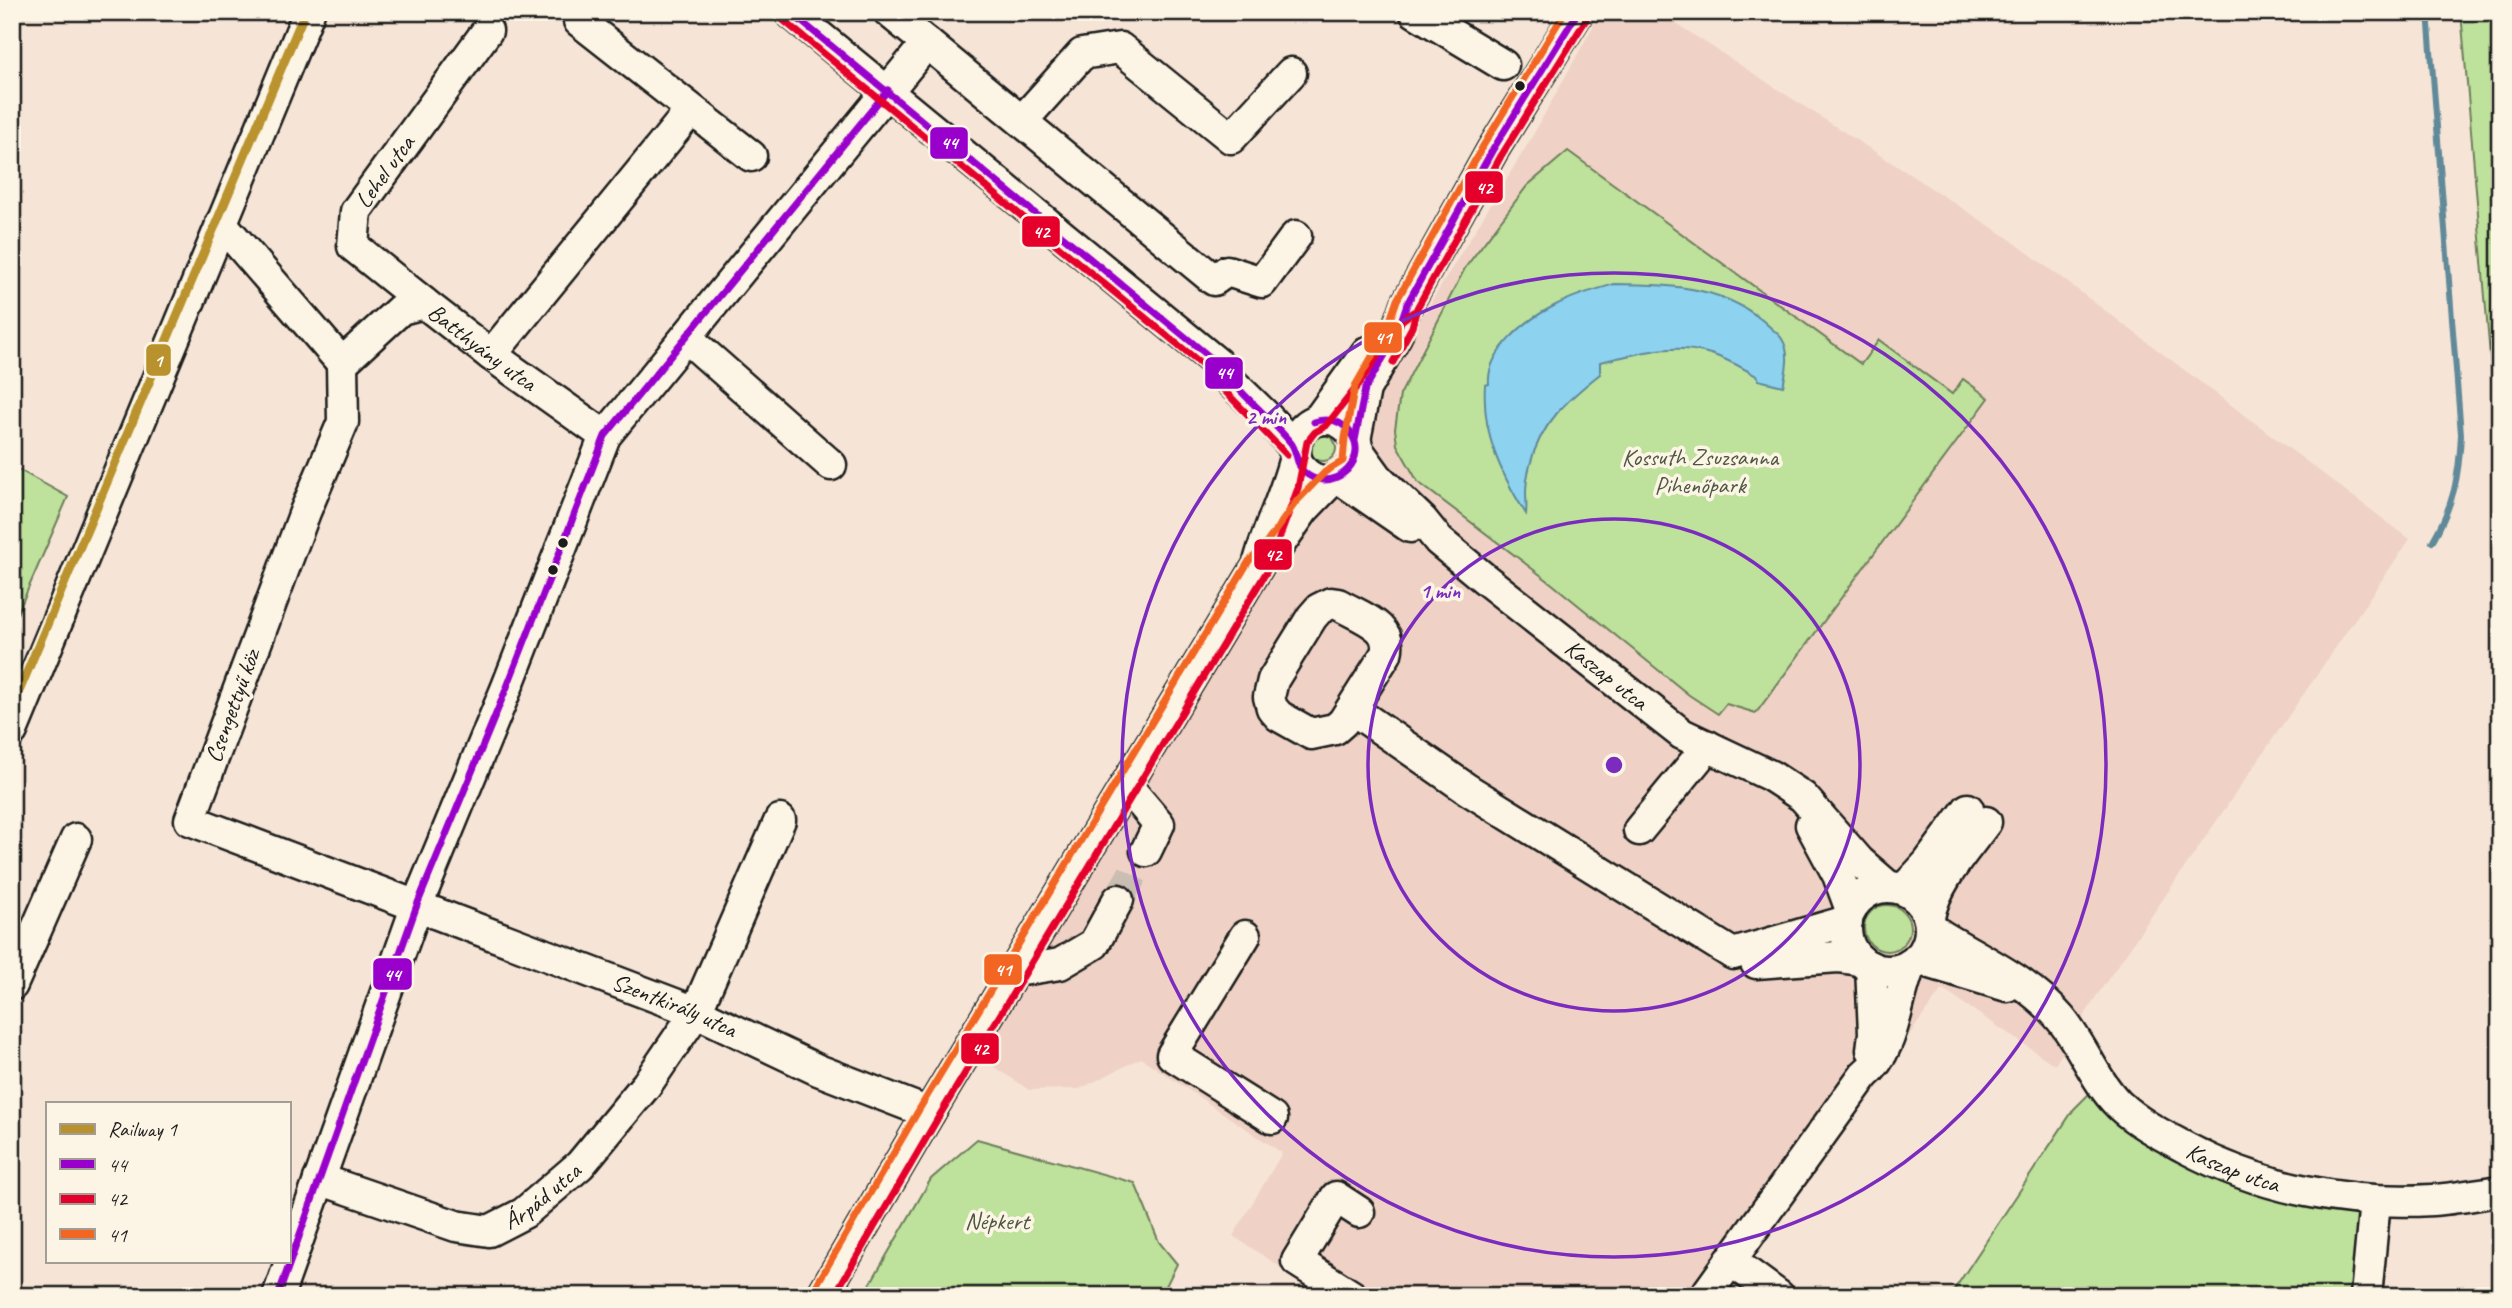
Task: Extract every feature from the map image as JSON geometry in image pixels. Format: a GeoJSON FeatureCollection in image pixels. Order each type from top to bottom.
{"type":"FeatureCollection","features":[{"type":"Feature","properties":{"kind":"street"},"geometry":{"type":"LineString","coordinates":[[12,731],[309,12]]}},
{"type":"Feature","properties":{"kind":"street"},"geometry":{"type":"LineString","coordinates":[[790,12],[1217,363],[1226,377],[1268,418],[1295,452],[1299,466],[1313,478],[1335,479]]}},
{"type":"Feature","properties":{"kind":"street"},"geometry":{"type":"LineString","coordinates":[[888,12],[1214,280],[1227,271],[1262,282],[1296,236]]}},
{"type":"Feature","properties":{"kind":"street"},"geometry":{"type":"LineString","coordinates":[[1415,12],[1503,65]]}},
{"type":"Feature","properties":{"kind":"street"},"geometry":{"type":"LineString","coordinates":[[1258,566],[1270,556],[1304,509],[1352,466],[1365,389],[1396,337],[1407,304],[1493,151],[1578,12]]}},
{"type":"Feature","properties":{"kind":"street"},"geometry":{"type":"LineString","coordinates":[[579,21],[751,156]]}},
{"type":"Feature","properties":{"kind":"street","name":"Lehel utca"},"geometry":{"type":"LineString","coordinates":[[424,303],[353,246],[356,211],[487,31]]}},
{"type":"Feature","properties":{"kind":"street"},"geometry":{"type":"LineString","coordinates":[[290,1262],[417,905],[512,675],[606,436],[928,43]]}},
{"type":"Feature","properties":{"kind":"street"},"geometry":{"type":"LineString","coordinates":[[1021,121],[1082,54],[1120,48],[1231,138],[1291,73]]}},
{"type":"Feature","properties":{"kind":"street"},"geometry":{"type":"LineString","coordinates":[[491,355],[691,110]]}},
{"type":"Feature","properties":{"kind":"street"},"geometry":{"type":"LineString","coordinates":[[221,223],[342,363]]}},
{"type":"Feature","properties":{"kind":"street","name":"Batthyány utca"},"geometry":{"type":"LineString","coordinates":[[342,363],[401,309],[424,303],[491,355],[606,436]]}},
{"type":"Feature","properties":{"kind":"street"},"geometry":{"type":"LineString","coordinates":[[822,1296],[1258,566],[1288,486],[1302,430],[1316,421],[1350,378],[1392,314],[1407,304]]}},
{"type":"Feature","properties":{"kind":"street"},"geometry":{"type":"LineString","coordinates":[[687,338],[831,465]]}},
{"type":"Feature","properties":{"kind":"street","name":"Csengettyű köz"},"geometry":{"type":"LineString","coordinates":[[342,363],[343,422],[305,512],[190,820],[417,905]]}},
{"type":"Feature","properties":{"kind":"street"},"geometry":{"type":"LineString","coordinates":[[1217,363],[1232,369],[1278,401],[1316,421],[1336,421],[1351,432],[1356,444]]}},
{"type":"Feature","properties":{"kind":"street","name":"Kaszap utca"},"geometry":{"type":"LineString","coordinates":[[1356,444],[1378,478],[1422,520],[1438,541]]}},
{"type":"Feature","properties":{"kind":"street","name":"Kaszap utca"},"geometry":{"type":"LineString","coordinates":[[1335,479],[1414,530],[1438,541],[1682,734],[1772,776],[1803,797],[1859,861],[1896,888]]}},
{"type":"Feature","properties":{"kind":"street"},"geometry":{"type":"LineString","coordinates":[[1331,603],[1338,604],[1383,630],[1389,644],[1386,654],[1352,709],[1335,729],[1311,734],[1279,716],[1272,708],[1269,697],[1273,680],[1312,617],[1319,609],[1331,603]]}},
{"type":"Feature","properties":{"kind":"street"},"geometry":{"type":"LineString","coordinates":[[1352,709],[1467,789],[1733,954],[1849,916],[1867,893],[1896,888],[1928,863],[1977,816],[1932,900],[1926,947],[1903,982],[1882,1054],[1864,1075],[1705,1296]]}},
{"type":"Feature","properties":{"kind":"street"},"geometry":{"type":"LineString","coordinates":[[1639,830],[1708,746]]}},
{"type":"Feature","properties":{"kind":"street"},"geometry":{"type":"LineString","coordinates":[[1126,785],[1159,824],[1146,851]]}},
{"type":"Feature","properties":{"kind":"street","name":"Kaszap utca"},"geometry":{"type":"LineString","coordinates":[[1787,787],[1838,875],[1849,916]]}},
{"type":"Feature","properties":{"kind":"street","name":"Árpád utca"},"geometry":{"type":"LineString","coordinates":[[319,1179],[456,1226],[489,1231],[524,1213],[580,1165],[647,1084],[696,1012],[780,820]]}},
{"type":"Feature","properties":{"kind":"street"},"geometry":{"type":"LineString","coordinates":[[12,985],[76,839]]}},
{"type":"Feature","properties":{"kind":"street"},"geometry":{"type":"LineString","coordinates":[[1896,888],[1922,903],[1929,921]]}},
{"type":"Feature","properties":{"kind":"street"},"geometry":{"type":"LineString","coordinates":[[1016,971],[1060,964],[1094,944],[1118,900]]}},
{"type":"Feature","properties":{"kind":"street","name":"Szentkirály utca"},"geometry":{"type":"LineString","coordinates":[[417,905],[696,1012],[818,1070],[929,1113]]}},
{"type":"Feature","properties":{"kind":"street"},"geometry":{"type":"LineString","coordinates":[[1849,916],[1848,940],[1865,963],[1874,1033],[1873,1048],[1864,1075]]}},
{"type":"Feature","properties":{"kind":"street","name":"Kaszap utca"},"geometry":{"type":"LineString","coordinates":[[1929,921],[1939,934],[2034,994],[2061,1019],[2100,1083],[2120,1106],[2178,1144],[2233,1171],[2298,1190],[2375,1201],[2434,1200],[2500,1191]]}},
{"type":"Feature","properties":{"kind":"street"},"geometry":{"type":"LineString","coordinates":[[1245,936],[1172,1055],[1272,1118]]}},
{"type":"Feature","properties":{"kind":"street"},"geometry":{"type":"LineString","coordinates":[[1739,968],[1767,960],[1838,957],[1888,970],[1914,962]]}},
{"type":"Feature","properties":{"kind":"street","name":"Kaszap utca"},"geometry":{"type":"LineString","coordinates":[[1914,962],[2034,994]]}},
{"type":"Feature","properties":{"kind":"street"},"geometry":{"type":"LineString","coordinates":[[1352,1296],[1297,1261],[1336,1197],[1359,1212]]}},
{"type":"Feature","properties":{"kind":"street"},"geometry":{"type":"LineString","coordinates":[[2367,1296],[2375,1201]]}},
{"type":"Feature","properties":{"kind":"street"},"geometry":{"type":"LineString","coordinates":[[1730,1260],[1779,1296]]}},
{"type":"Feature","properties":{"kind":"street"},"geometry":{"type":"LineString","coordinates":[[278,1296],[290,1262]]}},
{"type":"Feature","properties":{"kind":"shaded area"},"geometry":{"type":"Polygon","coordinates":[[[1601,12],[1658,12],[2007,237],[2410,539],[2096,997],[2055,1065],[1942,989],[1724,1296],[1325,1296],[1233,1236],[1282,1153],[1141,1058],[1080,1089],[1029,1090],[972,1052],[1529,142],[1601,12]]]}},
{"type":"Feature","properties":{"kind":"green space"},"geometry":{"type":"Polygon","coordinates":[[[2461,12],[2500,12],[2500,475],[2461,12]]]}},
{"type":"Feature","properties":{"kind":"green space","name":"Kossuth Zsuzsanna Pihenőpark"},"geometry":{"type":"Polygon","coordinates":[[[1568,151],[1861,364],[1879,340],[1952,394],[1963,379],[1989,398],[1756,713],[1726,704],[1718,714],[1689,695],[1551,583],[1418,482],[1397,445],[1395,429],[1400,395],[1465,268],[1527,186],[1568,151]]]}},
{"type":"Feature","properties":{"kind":"green space"},"geometry":{"type":"Polygon","coordinates":[[[1323,435],[1332,439],[1336,448],[1332,457],[1323,461],[1314,457],[1310,448],[1314,439],[1323,435]]]}},
{"type":"Feature","properties":{"kind":"green space"},"geometry":{"type":"Polygon","coordinates":[[[12,466],[68,497],[12,626],[12,466]]]}},
{"type":"Feature","properties":{"kind":"green space"},"geometry":{"type":"Polygon","coordinates":[[[1887,905],[1904,911],[1910,928],[1904,945],[1887,951],[1870,945],[1864,928],[1870,911],[1887,905]]]}},
{"type":"Feature","properties":{"kind":"green space"},"geometry":{"type":"Polygon","coordinates":[[[2100,1083],[2178,1144],[2375,1201],[2366,1296],[1950,1296],[2074,1109],[2100,1083]]]}},
{"type":"Feature","properties":{"kind":"green space","name":"Népkert"},"geometry":{"type":"Polygon","coordinates":[[[977,1139],[1135,1183],[1159,1242],[1177,1264],[1161,1296],[863,1296],[931,1179],[977,1139]]]}},
{"type":"Feature","properties":{"kind":"water"},"geometry":{"type":"Polygon","coordinates":[[[1615,284],[1698,290],[1736,303],[1754,314],[1785,344],[1787,363],[1783,386],[1758,380],[1758,377],[1736,365],[1698,351],[1664,349],[1600,362],[1600,374],[1566,403],[1541,437],[1528,475],[1526,514],[1501,468],[1486,420],[1485,385],[1489,384],[1494,360],[1510,338],[1542,313],[1575,296],[1615,284]]]}},
{"type":"Feature","properties":{"kind":"waterway"},"geometry":{"type":"LineString","coordinates":[[2428,12],[2461,434],[2454,490],[2446,515],[2432,542]]}},
{"type":"Feature","properties":{"kind":"tunnel"},"geometry":{"type":"LineString","coordinates":[[1118,900],[1146,851]]}},
{"type":"Feature","properties":{"kind":"rail line","name":"1"},"geometry":{"type":"LineString","coordinates":[[12,708],[305,12]]}},
{"type":"Feature","properties":{"kind":"transit line","name":"44"},"geometry":{"type":"LineString","coordinates":[[790,12],[1217,363],[1291,443],[1304,472],[1324,480],[1335,478],[1351,466],[1355,456],[1356,446],[1352,435],[1335,421],[1314,422]]}},
{"type":"Feature","properties":{"kind":"transit line","name":"41"},"geometry":{"type":"LineString","coordinates":[[813,1291],[1249,561],[1262,549],[1296,502],[1325,472],[1343,461],[1355,386],[1386,332],[1397,300],[1483,146],[1565,12]]}},
{"type":"Feature","properties":{"kind":"transit line","name":"44"},"geometry":{"type":"LineString","coordinates":[[1355,440],[1365,389],[1396,336],[1407,304],[1492,151],[1578,12]]}},
{"type":"Feature","properties":{"kind":"transit line","name":"42"},"geometry":{"type":"LineString","coordinates":[[1393,362],[1412,327],[1417,308],[1501,156],[1587,18]]}},
{"type":"Feature","properties":{"kind":"transit line","name":"42"},"geometry":{"type":"LineString","coordinates":[[783,20],[1209,370],[1219,385],[1287,455]]}},
{"type":"Feature","properties":{"kind":"transit line","name":"44"},"geometry":{"type":"LineString","coordinates":[[278,1296],[417,905],[507,687],[605,436],[888,90]]}},
{"type":"Feature","properties":{"kind":"transit line","name":"42"},"geometry":{"type":"LineString","coordinates":[[834,1296],[1267,571],[1298,488],[1307,442],[1315,432],[1326,426],[1359,384],[1400,322],[1413,312]]}}]}
